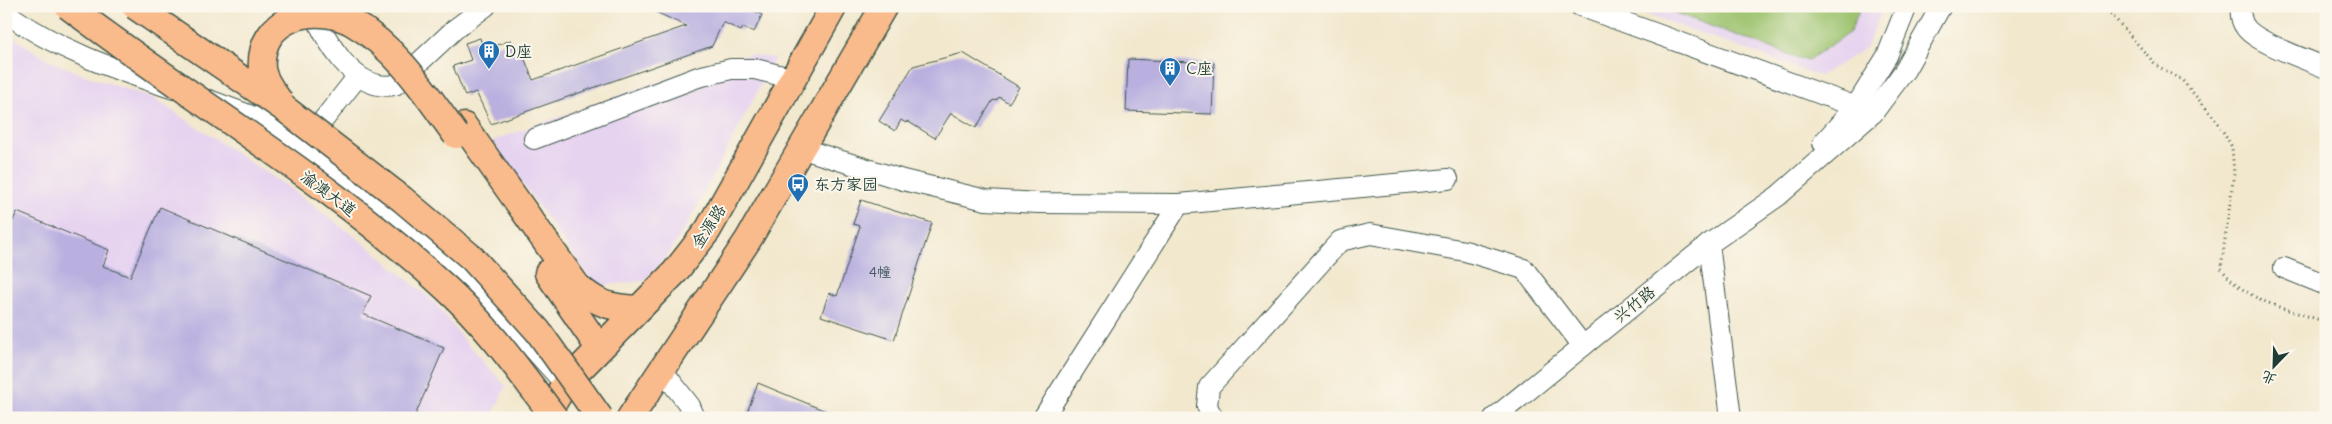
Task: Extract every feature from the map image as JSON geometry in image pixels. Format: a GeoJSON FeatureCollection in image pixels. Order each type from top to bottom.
{"type":"FeatureCollection","features":[{"type":"Feature","properties":{"kind":"main road","name":"渝澳大道"},"geometry":{"type":"LineString","coordinates":[[68,6],[306,175],[378,230],[447,288],[508,354],[555,418]]}},
{"type":"Feature","properties":{"kind":"main road"},"geometry":{"type":"LineString","coordinates":[[135,6],[285,109],[402,199],[472,258],[538,331],[600,418]]}},
{"type":"Feature","properties":{"kind":"main road"},"geometry":{"type":"LineString","coordinates":[[355,6],[383,25],[415,57],[599,348]]}},
{"type":"Feature","properties":{"kind":"main road","name":"金源路"},"geometry":{"type":"LineString","coordinates":[[544,418],[564,384],[675,272],[708,230],[834,6]]}},
{"type":"Feature","properties":{"kind":"main road"},"geometry":{"type":"LineString","coordinates":[[630,418],[748,240],[803,149],[884,6]]}},
{"type":"Feature","properties":{"kind":"main road"},"geometry":{"type":"LineString","coordinates":[[285,109],[266,82],[264,75],[263,55],[267,41],[276,28],[290,18],[307,13],[330,14],[352,22],[382,44],[409,70],[460,130],[578,286],[594,300],[610,307],[637,309]]}},
{"type":"Feature","properties":{"kind":"main road"},"geometry":{"type":"LineString","coordinates":[[724,202],[717,226],[720,241],[735,248],[748,240]]}},
{"type":"Feature","properties":{"kind":"street"},"geometry":{"type":"LineString","coordinates":[[311,6],[322,33],[348,68],[358,76],[384,87],[395,85],[455,29],[486,6]]}},
{"type":"Feature","properties":{"kind":"street"},"geometry":{"type":"LineString","coordinates":[[1580,6],[1864,110]]}},
{"type":"Feature","properties":{"kind":"street","name":"兴竹路"},"geometry":{"type":"LineString","coordinates":[[1864,110],[1907,6]]}},
{"type":"Feature","properties":{"kind":"street","name":"兴竹路"},"geometry":{"type":"LineString","coordinates":[[1494,418],[1709,244],[1778,196],[1905,70],[1941,6]]}},
{"type":"Feature","properties":{"kind":"street"},"geometry":{"type":"LineString","coordinates":[[2240,6],[2240,16],[2246,28],[2256,38],[2326,68]]}},
{"type":"Feature","properties":{"kind":"street"},"geometry":{"type":"LineString","coordinates":[[6,13],[34,33],[62,48],[99,63],[230,106],[257,118],[303,146],[482,292],[564,384]]}},
{"type":"Feature","properties":{"kind":"street"},"geometry":{"type":"LineString","coordinates":[[534,139],[698,77],[731,69],[755,70],[794,79]]}},
{"type":"Feature","properties":{"kind":"street"},"geometry":{"type":"LineString","coordinates":[[303,146],[358,76]]}},
{"type":"Feature","properties":{"kind":"street"},"geometry":{"type":"LineString","coordinates":[[803,149],[903,180],[986,200],[1038,203],[1179,204],[1448,179]]}},
{"type":"Feature","properties":{"kind":"street"},"geometry":{"type":"LineString","coordinates":[[1043,418],[1179,204]]}},
{"type":"Feature","properties":{"kind":"street"},"geometry":{"type":"LineString","coordinates":[[1213,418],[1207,406],[1208,387],[1340,240],[1357,236],[1370,234],[1465,251],[1524,270],[1583,346]]}},
{"type":"Feature","properties":{"kind":"street"},"geometry":{"type":"LineString","coordinates":[[1709,244],[1730,418]]}},
{"type":"Feature","properties":{"kind":"street"},"geometry":{"type":"LineString","coordinates":[[2284,268],[2326,285]]}},
{"type":"Feature","properties":{"kind":"street"},"geometry":{"type":"LineString","coordinates":[[662,370],[690,406],[695,418]]}},
{"type":"Feature","properties":{"kind":"path"},"geometry":{"type":"LineString","coordinates":[[2104,6],[2156,65],[2182,80],[2217,122],[2232,147],[2234,174],[2221,268],[2232,282],[2252,297],[2326,322]]}},
{"type":"Feature","properties":{"kind":"shaded area"},"geometry":{"type":"Polygon","coordinates":[[[1624,6],[1884,6],[1866,48],[1820,76],[1624,6]]]}},
{"type":"Feature","properties":{"kind":"shaded area"},"geometry":{"type":"Polygon","coordinates":[[[6,32],[46,59],[81,74],[153,98],[291,189],[370,248],[435,303],[465,342],[506,386],[491,418],[6,418],[6,32]]]}},
{"type":"Feature","properties":{"kind":"shaded area"},"geometry":{"type":"Polygon","coordinates":[[[751,55],[775,58],[686,227],[667,256],[644,281],[596,286],[492,141],[728,57],[751,55]]]}},
{"type":"Feature","properties":{"kind":"green space"},"geometry":{"type":"Polygon","coordinates":[[[1656,6],[1861,6],[1850,32],[1807,61],[1656,6]]]}},
{"type":"Feature","properties":{"kind":"building"},"geometry":{"type":"Polygon","coordinates":[[[643,6],[746,6],[762,15],[754,32],[743,27],[741,31],[723,22],[712,46],[491,124],[476,92],[465,96],[453,66],[471,60],[465,43],[480,38],[484,50],[511,40],[514,50],[520,47],[533,80],[686,26],[643,6]]]}},
{"type":"Feature","properties":{"kind":"building"},"geometry":{"type":"Polygon","coordinates":[[[963,53],[1019,87],[1009,103],[999,97],[996,101],[993,100],[976,128],[951,113],[935,138],[907,121],[906,123],[901,120],[895,131],[879,121],[913,66],[963,53]]]}},
{"type":"Feature","properties":{"kind":"building","name":"C座"},"geometry":{"type":"Polygon","coordinates":[[[1128,59],[1214,63],[1212,114],[1126,111],[1128,59]]]}},
{"type":"Feature","properties":{"kind":"building"},"geometry":{"type":"Polygon","coordinates":[[[861,200],[932,223],[894,340],[821,316],[829,293],[837,296],[860,226],[853,224],[861,200]]]}},
{"type":"Feature","properties":{"kind":"building"},"geometry":{"type":"Polygon","coordinates":[[[160,207],[371,296],[363,314],[444,348],[414,418],[12,418],[6,415],[6,226],[10,227],[17,212],[109,250],[103,266],[130,277],[160,207]]]}},
{"type":"Feature","properties":{"kind":"building"},"geometry":{"type":"Polygon","coordinates":[[[758,383],[840,417],[840,418],[745,418],[758,383]]]}},
{"type":"Feature","properties":{"kind":"place","name":"D座"},"geometry":{"type":"Point","coordinates":[489,70]}},
{"type":"Feature","properties":{"kind":"place","name":"C座"},"geometry":{"type":"Point","coordinates":[1170,87]}},
{"type":"Feature","properties":{"kind":"place","name":"东方家园"},"geometry":{"type":"Point","coordinates":[798,203]}}]}
